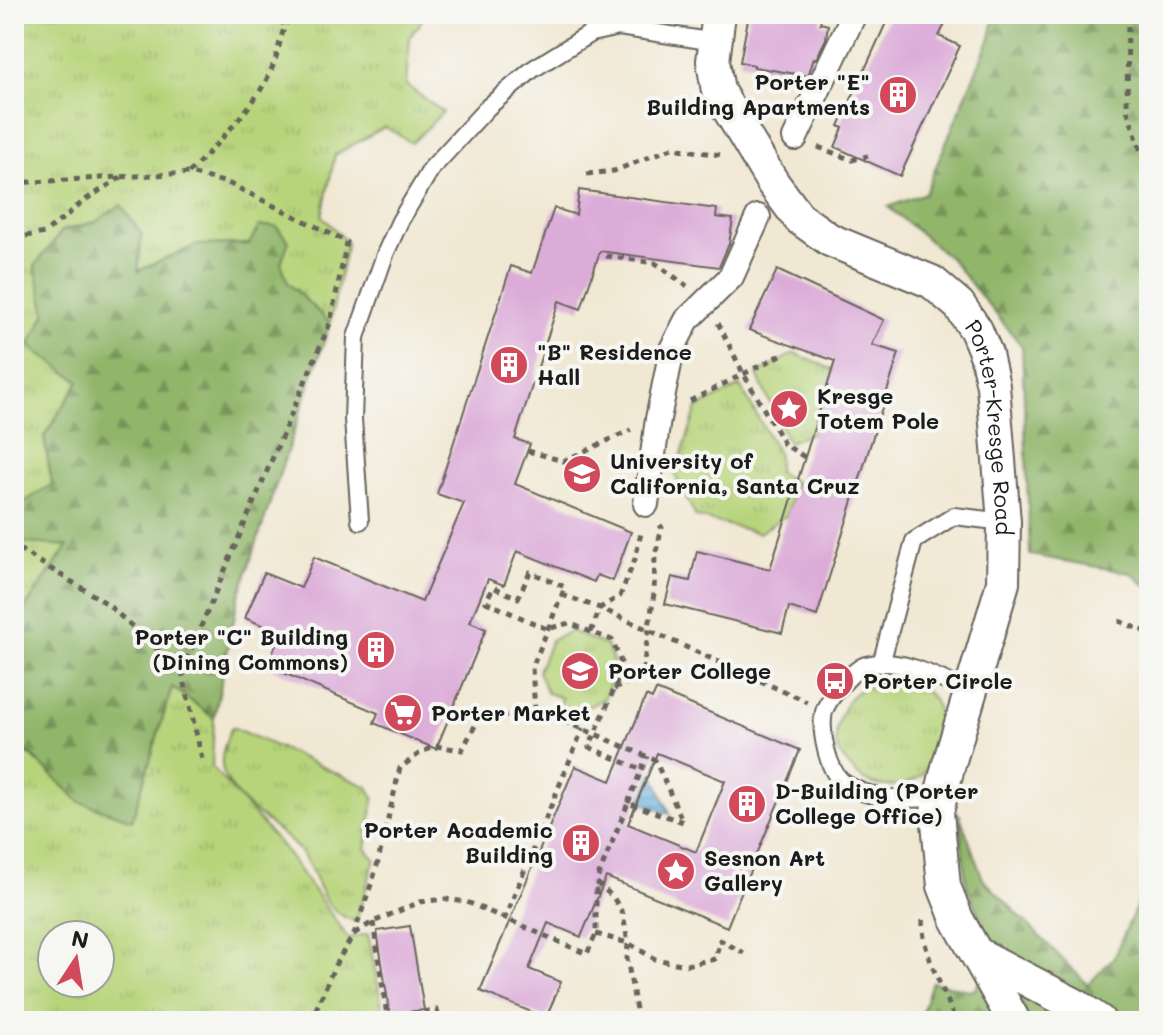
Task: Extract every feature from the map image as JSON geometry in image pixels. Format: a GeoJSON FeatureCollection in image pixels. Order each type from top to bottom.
{"type":"FeatureCollection","features":[{"type":"Feature","properties":{"kind":"street"},"geometry":{"type":"LineString","coordinates":[[795,138],[854,14]]}},
{"type":"Feature","properties":{"kind":"street","name":"Porter-Kresge Road"},"geometry":{"type":"LineString","coordinates":[[717,28],[713,61],[718,91],[773,183],[799,218],[830,240],[932,282],[959,305],[976,330],[986,354],[993,386],[1004,522],[1003,583],[939,798],[938,824],[944,886],[975,953],[1014,1021]]}},
{"type":"Feature","properties":{"kind":"street"},"geometry":{"type":"LineString","coordinates":[[646,504],[672,349],[687,320],[731,277],[758,217]]}},
{"type":"Feature","properties":{"kind":"street"},"geometry":{"type":"LineString","coordinates":[[975,953],[1077,1006],[1099,1021]]}},
{"type":"Feature","properties":{"kind":"lane"},"geometry":{"type":"LineString","coordinates":[[360,521],[353,419],[356,337],[386,252],[400,221],[431,169],[488,107],[533,69],[591,33],[619,27],[717,28]]}},
{"type":"Feature","properties":{"kind":"lane"},"geometry":{"type":"LineString","coordinates":[[881,664],[914,541],[954,516],[1004,522]]}},
{"type":"Feature","properties":{"kind":"lane"},"geometry":{"type":"LineString","coordinates":[[939,798],[881,799],[842,782],[828,757],[824,738],[825,710],[847,677],[864,665],[901,664],[971,693]]}},
{"type":"Feature","properties":{"kind":"path"},"geometry":{"type":"LineString","coordinates":[[271,14],[284,24]]}},
{"type":"Feature","properties":{"kind":"path"},"geometry":{"type":"LineString","coordinates":[[189,173],[243,114],[272,70],[284,24],[291,14]]}},
{"type":"Feature","properties":{"kind":"path"},"geometry":{"type":"LineString","coordinates":[[1128,14],[1127,109],[1149,176]]}},
{"type":"Feature","properties":{"kind":"path"},"geometry":{"type":"LineString","coordinates":[[795,138],[852,160],[868,156]]}},
{"type":"Feature","properties":{"kind":"path"},"geometry":{"type":"LineString","coordinates":[[587,174],[614,171],[672,148],[726,156]]}},
{"type":"Feature","properties":{"kind":"path"},"geometry":{"type":"LineString","coordinates":[[14,183],[189,173],[228,183],[347,242],[330,323],[182,671]]}},
{"type":"Feature","properties":{"kind":"path"},"geometry":{"type":"LineString","coordinates":[[14,238],[45,233],[85,200],[124,176]]}},
{"type":"Feature","properties":{"kind":"path"},"geometry":{"type":"LineString","coordinates":[[606,256],[655,263],[707,300],[743,373],[784,444],[806,458]]}},
{"type":"Feature","properties":{"kind":"path"},"geometry":{"type":"LineString","coordinates":[[591,632],[600,608],[620,596],[635,559],[646,504]]}},
{"type":"Feature","properties":{"kind":"path"},"geometry":{"type":"LineString","coordinates":[[14,546],[106,603],[182,671],[202,759]]}},
{"type":"Feature","properties":{"kind":"path"},"geometry":{"type":"LineString","coordinates":[[614,689],[642,676],[654,593],[655,555]]}},
{"type":"Feature","properties":{"kind":"path"},"geometry":{"type":"LineString","coordinates":[[535,710],[532,668],[547,629],[565,587],[530,572],[518,598],[493,587],[486,602],[547,629],[569,623],[612,640],[623,668],[589,747],[642,770]]}},
{"type":"Feature","properties":{"kind":"path"},"geometry":{"type":"LineString","coordinates":[[562,595],[600,608],[825,710]]}},
{"type":"Feature","properties":{"kind":"path"},"geometry":{"type":"LineString","coordinates":[[1119,621],[1149,633]]}},
{"type":"Feature","properties":{"kind":"path"},"geometry":{"type":"LineString","coordinates":[[311,1021],[335,965],[354,934],[376,870],[400,768],[420,753],[435,746],[462,750],[478,720],[535,710],[655,760],[683,822],[628,803]]}},
{"type":"Feature","properties":{"kind":"path"},"geometry":{"type":"LineString","coordinates":[[504,920],[583,728]]}},
{"type":"Feature","properties":{"kind":"path"},"geometry":{"type":"LineString","coordinates":[[354,934],[373,922],[420,902],[445,899],[467,902],[587,954],[596,934],[596,882],[647,756]]}},
{"type":"Feature","properties":{"kind":"path"},"geometry":{"type":"LineString","coordinates":[[596,882],[613,897],[623,914],[638,1021]]}},
{"type":"Feature","properties":{"kind":"path"},"geometry":{"type":"LineString","coordinates":[[373,922],[387,1016],[437,1010],[439,1021]]}},
{"type":"Feature","properties":{"kind":"path"},"geometry":{"type":"LineString","coordinates":[[596,934],[628,943],[655,959],[686,965],[715,959],[720,940],[744,953]]}},
{"type":"Feature","properties":{"kind":"green space"},"geometry":{"type":"Polygon","coordinates":[[[14,14],[426,14],[410,37],[406,85],[443,112],[412,143],[385,127],[335,155],[322,216],[347,242],[330,323],[288,283],[281,263],[249,244],[196,245],[137,272],[95,222],[62,231],[35,266],[46,313],[29,346],[79,381],[44,437],[53,484],[14,509],[14,14]]]}},
{"type":"Feature","properties":{"kind":"green space"},"geometry":{"type":"Polygon","coordinates":[[[995,14],[1149,14],[1149,588],[1131,573],[1030,555],[1022,346],[950,258],[888,207],[925,193],[990,38],[995,14]]]}},
{"type":"Feature","properties":{"kind":"green space"},"geometry":{"type":"Polygon","coordinates":[[[121,205],[142,235],[138,271],[196,245],[249,244],[259,226],[276,226],[289,241],[281,263],[288,283],[330,323],[238,599],[214,718],[172,687],[132,820],[80,802],[31,755],[14,753],[14,624],[68,546],[14,542],[14,509],[52,484],[44,437],[79,381],[29,346],[46,313],[35,266],[62,231],[95,222],[121,205]]]}},
{"type":"Feature","properties":{"kind":"green space"},"geometry":{"type":"Polygon","coordinates":[[[794,353],[834,370],[815,432],[788,442],[757,375],[794,353]]]}},
{"type":"Feature","properties":{"kind":"green space"},"geometry":{"type":"Polygon","coordinates":[[[740,386],[778,453],[778,472],[795,482],[787,515],[759,533],[696,517],[675,475],[697,408],[740,386]]]}},
{"type":"Feature","properties":{"kind":"green space"},"geometry":{"type":"Polygon","coordinates":[[[14,542],[68,545],[14,624],[14,542]]]}},
{"type":"Feature","properties":{"kind":"green space"},"geometry":{"type":"Polygon","coordinates":[[[571,631],[607,646],[616,669],[604,699],[575,713],[559,707],[562,698],[547,693],[538,671],[551,640],[571,631]]]}},
{"type":"Feature","properties":{"kind":"green space","name":"Porter Circle"},"geometry":{"type":"Polygon","coordinates":[[[887,681],[905,681],[922,688],[934,702],[940,719],[941,738],[925,772],[909,783],[887,786],[870,783],[847,764],[837,747],[836,732],[840,716],[858,691],[887,681]]]}},
{"type":"Feature","properties":{"kind":"green space"},"geometry":{"type":"Polygon","coordinates":[[[172,687],[214,718],[212,767],[284,849],[348,938],[368,934],[385,1021],[14,1021],[14,753],[31,755],[80,802],[132,820],[172,687]]]}},
{"type":"Feature","properties":{"kind":"green space"},"geometry":{"type":"Polygon","coordinates":[[[232,727],[368,787],[374,798],[366,849],[375,859],[356,922],[332,908],[297,848],[247,805],[230,785],[224,774],[222,756],[232,727]]]}},
{"type":"Feature","properties":{"kind":"green space"},"geometry":{"type":"Polygon","coordinates":[[[959,813],[983,879],[1088,985],[1114,957],[1149,877],[1149,1021],[919,1021],[932,982],[973,991],[996,957],[966,884],[959,813]]]}},
{"type":"Feature","properties":{"kind":"water"},"geometry":{"type":"Polygon","coordinates":[[[653,773],[670,814],[641,802],[653,773]]]}},
{"type":"Feature","properties":{"kind":"building"},"geometry":{"type":"Polygon","coordinates":[[[749,14],[822,14],[820,23],[828,25],[826,39],[814,58],[808,76],[740,62],[749,14]]]}},
{"type":"Feature","properties":{"kind":"building","name":"Porter \"E\" Building Apartments"},"geometry":{"type":"Polygon","coordinates":[[[890,14],[929,14],[946,22],[939,36],[960,46],[900,176],[835,147],[843,128],[839,126],[890,14]]]}},
{"type":"Feature","properties":{"kind":"building"},"geometry":{"type":"Polygon","coordinates":[[[579,190],[717,209],[716,217],[733,219],[729,244],[719,267],[600,251],[581,309],[559,301],[515,439],[530,444],[515,484],[631,532],[613,581],[597,575],[594,582],[517,551],[504,585],[488,579],[470,622],[486,629],[436,749],[374,723],[378,713],[267,666],[281,633],[245,618],[264,573],[301,588],[314,557],[422,602],[464,503],[437,494],[511,266],[532,273],[554,208],[576,215],[579,190]]]}},
{"type":"Feature","properties":{"kind":"building"},"geometry":{"type":"Polygon","coordinates":[[[777,270],[884,320],[872,345],[899,353],[817,616],[789,607],[782,633],[665,604],[672,577],[690,581],[697,551],[770,569],[835,361],[749,330],[777,270]]]}},
{"type":"Feature","properties":{"kind":"building"},"geometry":{"type":"Polygon","coordinates":[[[656,690],[800,750],[727,927],[606,877],[581,937],[548,923],[529,969],[561,982],[546,1018],[480,991],[575,766],[611,781],[646,696],[652,699],[656,690]],[[657,753],[628,824],[696,852],[725,781],[657,753]]]}},
{"type":"Feature","properties":{"kind":"building"},"geometry":{"type":"Polygon","coordinates":[[[410,926],[424,1010],[390,1015],[377,931],[410,926]]]}},
{"type":"Feature","properties":{"kind":"place","name":"Porter \"E\" Building Apartments"},"geometry":{"type":"Point","coordinates":[898,95]}},
{"type":"Feature","properties":{"kind":"place","name":"\"B\" Residence Hall"},"geometry":{"type":"Point","coordinates":[509,365]}},
{"type":"Feature","properties":{"kind":"place","name":"Kresge Totem Pole"},"geometry":{"type":"Point","coordinates":[789,409]}},
{"type":"Feature","properties":{"kind":"place","name":"University of California, Santa Cruz"},"geometry":{"type":"Point","coordinates":[582,474]}},
{"type":"Feature","properties":{"kind":"place","name":"Porter \"C\" Building (Dining Commons)"},"geometry":{"type":"Point","coordinates":[376,650]}},
{"type":"Feature","properties":{"kind":"place","name":"Porter College"},"geometry":{"type":"Point","coordinates":[580,671]}},
{"type":"Feature","properties":{"kind":"place","name":"Porter Circle"},"geometry":{"type":"Point","coordinates":[835,681]}},
{"type":"Feature","properties":{"kind":"place","name":"Porter Market"},"geometry":{"type":"Point","coordinates":[403,713]}},
{"type":"Feature","properties":{"kind":"place","name":"D-Building (Porter College Office)"},"geometry":{"type":"Point","coordinates":[747,804]}},
{"type":"Feature","properties":{"kind":"place","name":"Porter Academic Building"},"geometry":{"type":"Point","coordinates":[581,843]}},
{"type":"Feature","properties":{"kind":"place","name":"Sesnon Art Gallery"},"geometry":{"type":"Point","coordinates":[676,871]}}]}
